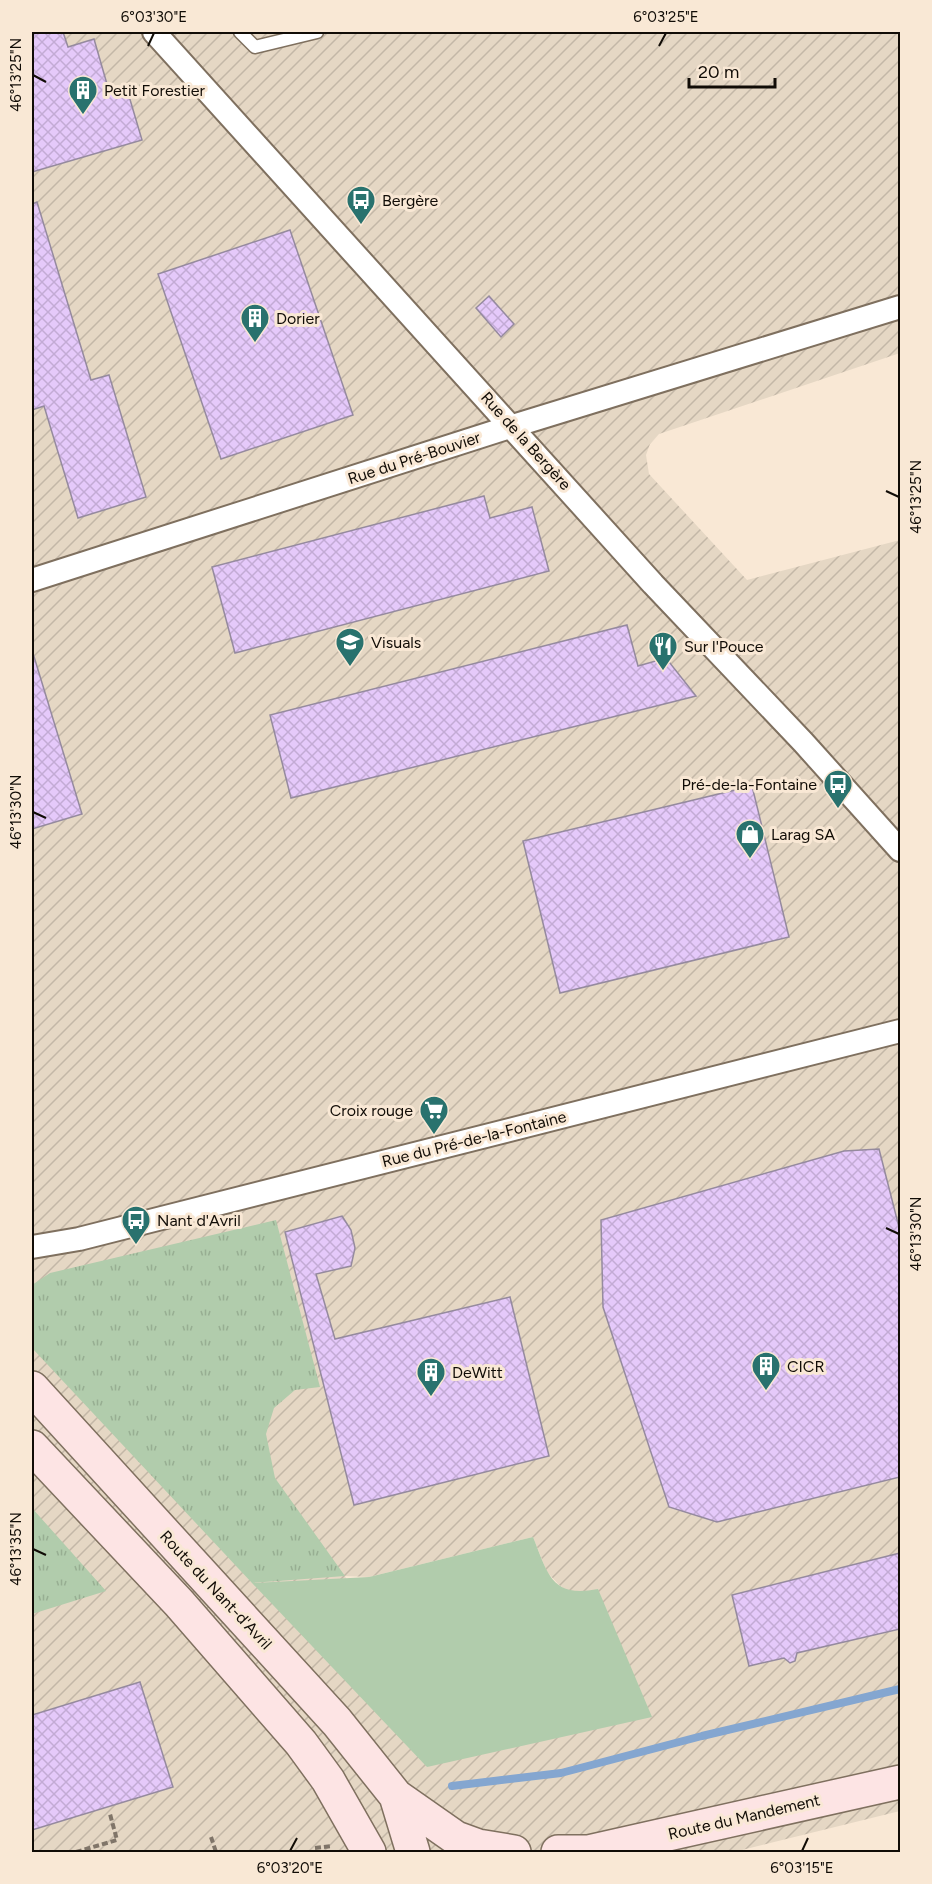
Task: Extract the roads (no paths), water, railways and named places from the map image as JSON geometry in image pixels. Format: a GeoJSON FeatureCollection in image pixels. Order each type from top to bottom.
{"type":"FeatureCollection","features":[{"type":"Feature","properties":{"kind":"main road","name":"Route du Nant-d'Avril"},"geometry":{"type":"LineString","coordinates":[[32,1388],[337,1722],[396,1796],[456,1838],[478,1846],[514,1852]]}},
{"type":"Feature","properties":{"kind":"main road"},"geometry":{"type":"LineString","coordinates":[[32,1447],[179,1603],[301,1743],[328,1780],[347,1839],[369,1852]]}},
{"type":"Feature","properties":{"kind":"main road","name":"Route du Mandement"},"geometry":{"type":"LineString","coordinates":[[558,1852],[587,1852],[900,1782]]}},
{"type":"Feature","properties":{"kind":"main road","name":"Route du Nant-d'Avril"},"geometry":{"type":"LineString","coordinates":[[396,1796],[413,1852]]}},
{"type":"Feature","properties":{"kind":"street","name":"Rue de la Bergère"},"geometry":{"type":"LineString","coordinates":[[154,32],[513,426],[653,584],[796,734],[900,850]]}},
{"type":"Feature","properties":{"kind":"street","name":"Rue du Pré-Bouvier"},"geometry":{"type":"LineString","coordinates":[[32,580],[513,426],[900,307]]}},
{"type":"Feature","properties":{"kind":"street","name":"Rue du Pré-de-la-Fontaine"},"geometry":{"type":"LineString","coordinates":[[36,1250],[900,1031]]}},
{"type":"Feature","properties":{"kind":"lane"},"geometry":{"type":"LineString","coordinates":[[240,32],[255,47],[317,32]]}},
{"type":"Feature","properties":{"kind":"waterway"},"geometry":{"type":"LineString","coordinates":[[452,1786],[561,1773],[702,1736],[900,1689]]}},
{"type":"Feature","properties":{"kind":"place","name":"Petit Forestier"},"geometry":{"type":"Point","coordinates":[83,116]}},
{"type":"Feature","properties":{"kind":"place","name":"Bergère"},"geometry":{"type":"Point","coordinates":[361,226]}},
{"type":"Feature","properties":{"kind":"place","name":"Dorier"},"geometry":{"type":"Point","coordinates":[255,344]}},
{"type":"Feature","properties":{"kind":"place","name":"Visuals"},"geometry":{"type":"Point","coordinates":[350,668]}},
{"type":"Feature","properties":{"kind":"place","name":"Sur l'Pouce"},"geometry":{"type":"Point","coordinates":[663,672]}},
{"type":"Feature","properties":{"kind":"place","name":"Pré-de-la-Fontaine"},"geometry":{"type":"Point","coordinates":[838,810]}},
{"type":"Feature","properties":{"kind":"place","name":"Larag SA"},"geometry":{"type":"Point","coordinates":[750,860]}},
{"type":"Feature","properties":{"kind":"place","name":"Croix rouge"},"geometry":{"type":"Point","coordinates":[434,1136]}},
{"type":"Feature","properties":{"kind":"place","name":"Nant d'Avril"},"geometry":{"type":"Point","coordinates":[136,1246]}},
{"type":"Feature","properties":{"kind":"place","name":"CICR"},"geometry":{"type":"Point","coordinates":[766,1392]}},
{"type":"Feature","properties":{"kind":"place","name":"DeWitt"},"geometry":{"type":"Point","coordinates":[431,1398]}}]}
